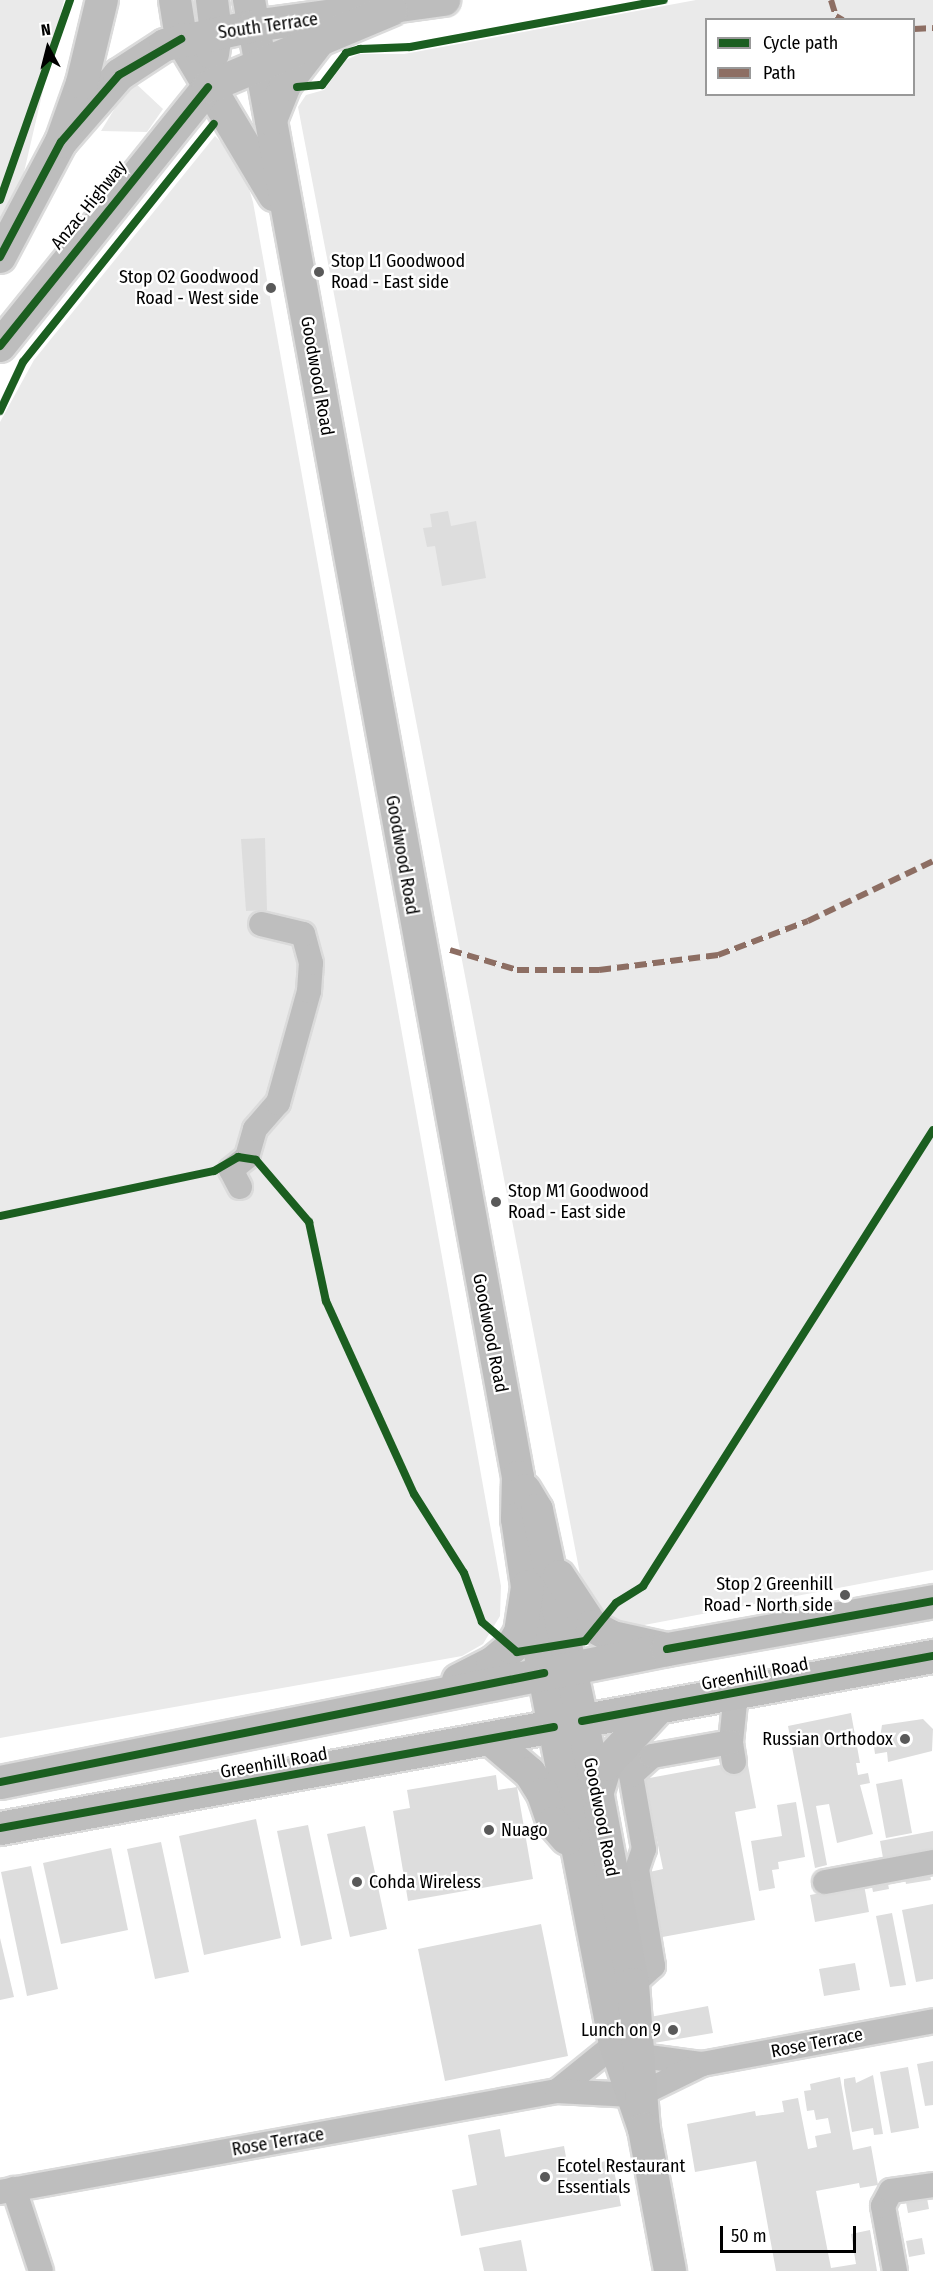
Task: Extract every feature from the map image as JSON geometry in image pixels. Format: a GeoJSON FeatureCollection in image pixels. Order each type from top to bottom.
{"type":"FeatureCollection","features":[{"type":"Feature","properties":{"kind":"highway"},"geometry":{"type":"LineString","coordinates":[[415,1698],[492,1663],[510,1647],[520,1632],[527,1587]]}},
{"type":"Feature","properties":{"kind":"highway","name":"Greenhill Road"},"geometry":{"type":"LineString","coordinates":[[0,1782],[558,1670],[933,1601]]}},
{"type":"Feature","properties":{"kind":"highway","name":"Greenhill Road"},"geometry":{"type":"LineString","coordinates":[[0,1828],[933,1656]]}},
{"type":"Feature","properties":{"kind":"highway"},"geometry":{"type":"LineString","coordinates":[[597,1791],[605,1764],[658,1707]]}},
{"type":"Feature","properties":{"kind":"highway"},"geometry":{"type":"LineString","coordinates":[[80,1766],[124,1771],[173,1762],[187,1766],[193,1793]]}},
{"type":"Feature","properties":{"kind":"main road"},"geometry":{"type":"LineString","coordinates":[[0,257],[61,142],[82,83],[102,0]]}},
{"type":"Feature","properties":{"kind":"main road"},"geometry":{"type":"LineString","coordinates":[[61,142],[119,75],[181,39],[175,0]]}},
{"type":"Feature","properties":{"kind":"main road"},"geometry":{"type":"LineString","coordinates":[[208,87],[216,33],[212,0]]}},
{"type":"Feature","properties":{"kind":"main road","name":"South Terrace"},"geometry":{"type":"LineString","coordinates":[[181,39],[216,33],[251,13],[391,10],[444,0]]}},
{"type":"Feature","properties":{"kind":"main road","name":"South Terrace"},"geometry":{"type":"LineString","coordinates":[[261,61],[318,42],[391,10]]}},
{"type":"Feature","properties":{"kind":"main road","name":"Goodwood Road"},"geometry":{"type":"LineString","coordinates":[[251,13],[518,1477],[517,1519],[527,1587],[558,1670]]}},
{"type":"Feature","properties":{"kind":"main road","name":"Goodwood Road"},"geometry":{"type":"LineString","coordinates":[[181,39],[208,87],[257,160],[291,232]]}},
{"type":"Feature","properties":{"kind":"main road"},"geometry":{"type":"LineString","coordinates":[[271,120],[285,85],[318,42]]}},
{"type":"Feature","properties":{"kind":"main road","name":"Anzac Highway"},"geometry":{"type":"LineString","coordinates":[[0,346],[208,87],[261,61]]}},
{"type":"Feature","properties":{"kind":"main road","name":"Goodwood Road"},"geometry":{"type":"LineString","coordinates":[[518,1477],[537,1510],[547,1555],[558,1670],[568,1724],[578,1850],[638,2094],[667,2268]]}},
{"type":"Feature","properties":{"kind":"main road"},"geometry":{"type":"LineString","coordinates":[[547,1555],[592,1626],[613,1637],[667,1649]]}},
{"type":"Feature","properties":{"kind":"main road","name":"Goodwood Road"},"geometry":{"type":"LineString","coordinates":[[568,1724],[597,1791],[633,1984],[628,2050]]}},
{"type":"Feature","properties":{"kind":"main road"},"geometry":{"type":"LineString","coordinates":[[490,1738],[530,1773],[553,1823],[578,1850]]}},
{"type":"Feature","properties":{"kind":"street"},"geometry":{"type":"LineString","coordinates":[[240,1187],[231,1170],[248,1157],[255,1129],[278,1102],[309,991],[311,963],[303,934],[261,924]]}},
{"type":"Feature","properties":{"kind":"street"},"geometry":{"type":"LineString","coordinates":[[633,1984],[654,1966],[637,1869],[644,1849],[631,1774],[652,1756],[733,1752],[736,1693]]}},
{"type":"Feature","properties":{"kind":"street"},"geometry":{"type":"LineString","coordinates":[[825,1882],[933,1863]]}},
{"type":"Feature","properties":{"kind":"street","name":"Rose Terrace"},"geometry":{"type":"LineString","coordinates":[[7,2190],[557,2091],[638,2094],[702,2064],[933,2021]]}},
{"type":"Feature","properties":{"kind":"street","name":"Rose Terrace"},"geometry":{"type":"LineString","coordinates":[[557,2091],[628,2050],[702,2064]]}},
{"type":"Feature","properties":{"kind":"street"},"geometry":{"type":"LineString","coordinates":[[895,2271],[883,2206],[891,2191],[933,2185]]}},
{"type":"Feature","properties":{"kind":"street"},"geometry":{"type":"LineString","coordinates":[[7,2190],[41,2271]]}},
{"type":"Feature","properties":{"kind":"shaded area"},"geometry":{"type":"Polygon","coordinates":[[[0,0],[64,0],[18,198],[0,231],[0,0]]]}},
{"type":"Feature","properties":{"kind":"shaded area"},"geometry":{"type":"Polygon","coordinates":[[[696,0],[933,0],[933,1570],[639,1626],[612,1620],[584,1595],[298,107],[306,95],[324,90],[346,60],[359,54],[404,54],[696,0]]]}},
{"type":"Feature","properties":{"kind":"shaded area"},"geometry":{"type":"Polygon","coordinates":[[[132,80],[163,109],[147,132],[101,131],[132,80]]]}},
{"type":"Feature","properties":{"kind":"shaded area"},"geometry":{"type":"Polygon","coordinates":[[[215,136],[241,162],[253,202],[501,1586],[500,1616],[483,1644],[462,1656],[0,1738],[0,422],[34,360],[215,136]]]}},
{"type":"Feature","properties":{"kind":"building"},"geometry":{"type":"Polygon","coordinates":[[[448,511],[451,526],[476,521],[486,578],[442,586],[435,546],[427,547],[423,528],[432,527],[430,514],[448,511]]]}},
{"type":"Feature","properties":{"kind":"building"},"geometry":{"type":"Polygon","coordinates":[[[265,838],[267,910],[246,911],[241,839],[265,838]]]}},
{"type":"Feature","properties":{"kind":"building"},"geometry":{"type":"Polygon","coordinates":[[[851,1713],[860,1763],[856,1763],[858,1775],[868,1773],[870,1783],[860,1785],[873,1834],[837,1843],[829,1804],[816,1806],[827,1865],[815,1868],[788,1726],[851,1713]]]}},
{"type":"Feature","properties":{"kind":"building","name":"Russian Orthodox"},"geometry":{"type":"Polygon","coordinates":[[[923,1719],[933,1729],[932,1751],[888,1762],[887,1752],[875,1754],[873,1740],[880,1738],[882,1725],[923,1719]]]}},
{"type":"Feature","properties":{"kind":"building"},"geometry":{"type":"Polygon","coordinates":[[[747,1760],[756,1808],[735,1812],[755,1920],[657,1938],[645,1873],[663,1869],[644,1779],[747,1760]]]}},
{"type":"Feature","properties":{"kind":"building"},"geometry":{"type":"Polygon","coordinates":[[[496,1775],[498,1790],[517,1787],[533,1879],[408,1901],[393,1811],[410,1808],[407,1790],[496,1775]]]}},
{"type":"Feature","properties":{"kind":"building"},"geometry":{"type":"Polygon","coordinates":[[[902,1779],[912,1833],[886,1838],[876,1784],[902,1779]]]}},
{"type":"Feature","properties":{"kind":"building"},"geometry":{"type":"Polygon","coordinates":[[[796,1802],[805,1857],[778,1862],[779,1869],[772,1870],[775,1888],[759,1891],[751,1841],[782,1836],[777,1805],[796,1802]]]}},
{"type":"Feature","properties":{"kind":"building"},"geometry":{"type":"Polygon","coordinates":[[[256,1819],[281,1938],[204,1955],[179,1836],[256,1819]]]}},
{"type":"Feature","properties":{"kind":"building"},"geometry":{"type":"Polygon","coordinates":[[[308,1825],[332,1939],[301,1946],[277,1831],[308,1825]]]}},
{"type":"Feature","properties":{"kind":"building","name":"Cohda Wireless"},"geometry":{"type":"Polygon","coordinates":[[[365,1826],[387,1929],[350,1937],[327,1834],[365,1826]]]}},
{"type":"Feature","properties":{"kind":"building"},"geometry":{"type":"Polygon","coordinates":[[[933,1831],[933,1848],[883,1858],[880,1841],[933,1831]]]}},
{"type":"Feature","properties":{"kind":"building"},"geometry":{"type":"Polygon","coordinates":[[[161,1842],[189,1972],[155,1979],[127,1849],[161,1842]]]}},
{"type":"Feature","properties":{"kind":"building"},"geometry":{"type":"Polygon","coordinates":[[[111,1848],[128,1930],[61,1944],[43,1863],[111,1848]]]}},
{"type":"Feature","properties":{"kind":"building"},"geometry":{"type":"Polygon","coordinates":[[[928,1865],[931,1880],[906,1884],[903,1869],[928,1865]]]}},
{"type":"Feature","properties":{"kind":"building"},"geometry":{"type":"Polygon","coordinates":[[[31,1866],[58,1989],[27,1996],[1,1872],[31,1866]]]}},
{"type":"Feature","properties":{"kind":"building"},"geometry":{"type":"Polygon","coordinates":[[[886,1873],[889,1889],[873,1892],[870,1876],[886,1873]]]}},
{"type":"Feature","properties":{"kind":"building"},"geometry":{"type":"Polygon","coordinates":[[[864,1885],[869,1912],[815,1922],[810,1895],[864,1885]]]}},
{"type":"Feature","properties":{"kind":"building"},"geometry":{"type":"Polygon","coordinates":[[[933,1904],[933,1979],[916,1982],[902,1910],[933,1904]]]}},
{"type":"Feature","properties":{"kind":"building"},"geometry":{"type":"Polygon","coordinates":[[[892,1913],[906,1985],[890,1987],[876,1916],[892,1913]]]}},
{"type":"Feature","properties":{"kind":"building"},"geometry":{"type":"Polygon","coordinates":[[[541,1924],[568,2056],[445,2081],[418,1949],[541,1924]]]}},
{"type":"Feature","properties":{"kind":"building"},"geometry":{"type":"Polygon","coordinates":[[[0,1938],[14,1997],[0,2000],[0,1938]]]}},
{"type":"Feature","properties":{"kind":"building"},"geometry":{"type":"Polygon","coordinates":[[[855,1963],[860,1990],[824,1996],[819,1969],[855,1963]]]}},
{"type":"Feature","properties":{"kind":"building"},"geometry":{"type":"Polygon","coordinates":[[[708,2006],[713,2033],[654,2043],[650,2017],[708,2006]]]}},
{"type":"Feature","properties":{"kind":"building"},"geometry":{"type":"Polygon","coordinates":[[[933,2061],[933,2105],[925,2106],[917,2064],[933,2061]]]}},
{"type":"Feature","properties":{"kind":"building"},"geometry":{"type":"Polygon","coordinates":[[[908,2067],[919,2128],[891,2133],[880,2072],[908,2067]]]}},
{"type":"Feature","properties":{"kind":"building"},"geometry":{"type":"Polygon","coordinates":[[[873,2075],[883,2134],[874,2135],[873,2128],[852,2132],[844,2079],[855,2077],[856,2083],[873,2075]]]}},
{"type":"Feature","properties":{"kind":"building"},"geometry":{"type":"Polygon","coordinates":[[[840,2077],[853,2150],[871,2146],[878,2185],[860,2188],[859,2183],[816,2191],[831,2268],[856,2264],[851,2234],[870,2230],[877,2271],[776,2271],[756,2161],[695,2172],[687,2124],[755,2111],[756,2116],[784,2112],[782,2101],[798,2098],[808,2149],[817,2147],[815,2136],[831,2133],[828,2118],[816,2120],[814,2110],[807,2111],[804,2091],[811,2090],[810,2084],[840,2077]]]}},
{"type":"Feature","properties":{"kind":"building","name":"Ecotel Restaurant Essentials"},"geometry":{"type":"Polygon","coordinates":[[[500,2129],[505,2157],[564,2146],[568,2168],[612,2160],[621,2206],[461,2236],[452,2190],[477,2185],[468,2135],[500,2129]]]}},
{"type":"Feature","properties":{"kind":"building"},"geometry":{"type":"Polygon","coordinates":[[[926,2193],[929,2209],[908,2213],[905,2197],[926,2193]]]}},
{"type":"Feature","properties":{"kind":"building"},"geometry":{"type":"Polygon","coordinates":[[[922,2238],[925,2254],[909,2257],[906,2241],[922,2238]]]}},
{"type":"Feature","properties":{"kind":"building"},"geometry":{"type":"Polygon","coordinates":[[[521,2240],[527,2271],[484,2271],[479,2248],[521,2240]]]}},
{"type":"Feature","properties":{"kind":"marked path"},"geometry":{"type":"LineString","coordinates":[[831,0],[836,16],[840,18]]}},
{"type":"Feature","properties":{"kind":"marked path"},"geometry":{"type":"LineString","coordinates":[[915,29],[933,28]]}},
{"type":"Feature","properties":{"kind":"marked path"},"geometry":{"type":"LineString","coordinates":[[450,950],[517,970],[599,970],[718,955],[808,921],[933,861]]}},
{"type":"Feature","properties":{"kind":"cycle path"},"geometry":{"type":"LineString","coordinates":[[0,200],[70,0]]}},
{"type":"Feature","properties":{"kind":"cycle path"},"geometry":{"type":"LineString","coordinates":[[297,87],[322,85],[346,53],[360,49],[410,47],[664,0]]}},
{"type":"Feature","properties":{"kind":"cycle path"},"geometry":{"type":"LineString","coordinates":[[0,257],[61,142],[119,75],[181,39]]}},
{"type":"Feature","properties":{"kind":"cycle path"},"geometry":{"type":"LineString","coordinates":[[0,346],[208,87]]}},
{"type":"Feature","properties":{"kind":"cycle path"},"geometry":{"type":"LineString","coordinates":[[0,411],[23,362],[214,124]]}},
{"type":"Feature","properties":{"kind":"cycle path"},"geometry":{"type":"LineString","coordinates":[[0,1216],[214,1171],[238,1157],[256,1160],[309,1222],[326,1301],[414,1494],[464,1573],[482,1622],[517,1652],[585,1641],[616,1603],[643,1586],[933,1130]]}},
{"type":"Feature","properties":{"kind":"cycle path"},"geometry":{"type":"LineString","coordinates":[[667,1649],[933,1601]]}},
{"type":"Feature","properties":{"kind":"cycle path"},"geometry":{"type":"LineString","coordinates":[[582,1721],[933,1656]]}},
{"type":"Feature","properties":{"kind":"cycle path"},"geometry":{"type":"LineString","coordinates":[[0,1782],[544,1673]]}},
{"type":"Feature","properties":{"kind":"cycle path"},"geometry":{"type":"LineString","coordinates":[[0,1828],[554,1727]]}},
{"type":"Feature","properties":{"kind":"place","name":"Stop L1 Goodwood Road - East side"},"geometry":{"type":"Point","coordinates":[319,272]}},
{"type":"Feature","properties":{"kind":"place","name":"Stop O2 Goodwood Road - West side"},"geometry":{"type":"Point","coordinates":[271,288]}},
{"type":"Feature","properties":{"kind":"place","name":"Stop M1 Goodwood Road - East side"},"geometry":{"type":"Point","coordinates":[496,1202]}},
{"type":"Feature","properties":{"kind":"place","name":"Stop 2 Greenhill Road - North side"},"geometry":{"type":"Point","coordinates":[845,1595]}},
{"type":"Feature","properties":{"kind":"place","name":"Russian Orthodox"},"geometry":{"type":"Point","coordinates":[905,1739]}},
{"type":"Feature","properties":{"kind":"place","name":"Nuago"},"geometry":{"type":"Point","coordinates":[489,1830]}},
{"type":"Feature","properties":{"kind":"place","name":"Cohda Wireless"},"geometry":{"type":"Point","coordinates":[357,1882]}},
{"type":"Feature","properties":{"kind":"place","name":"Lunch on 9"},"geometry":{"type":"Point","coordinates":[673,2030]}},
{"type":"Feature","properties":{"kind":"place","name":"Ecotel Restaurant Essentials"},"geometry":{"type":"Point","coordinates":[545,2177]}}]}
